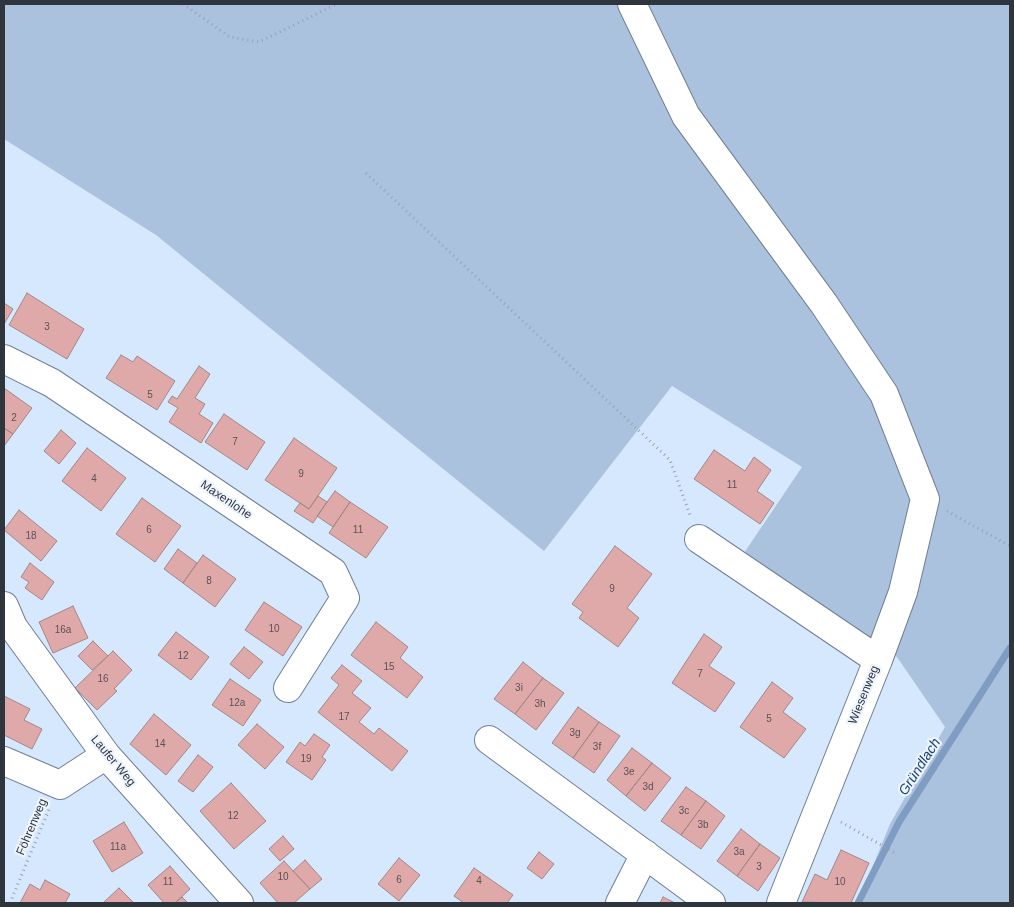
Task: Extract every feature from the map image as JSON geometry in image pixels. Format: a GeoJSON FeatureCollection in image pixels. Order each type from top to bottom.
{"type":"FeatureCollection","features":[{"type":"Feature","properties":{"kind":"street"},"geometry":{"type":"LineString","coordinates":[[632,4],[686,116],[824,304],[884,394],[925,498],[903,592],[878,660]]}},
{"type":"Feature","properties":{"kind":"street","name":"Maxenlohe"},"geometry":{"type":"LineString","coordinates":[[4,359],[52,383],[333,572],[345,598],[288,688]]}},
{"type":"Feature","properties":{"kind":"street","name":"Wiesenweg"},"geometry":{"type":"LineString","coordinates":[[700,539],[878,660],[781,903]]}},
{"type":"Feature","properties":{"kind":"street","name":"Laufer Weg"},"geometry":{"type":"LineString","coordinates":[[4,606],[13,627],[106,754],[239,903]]}},
{"type":"Feature","properties":{"kind":"street"},"geometry":{"type":"LineString","coordinates":[[488,740],[711,903]]}},
{"type":"Feature","properties":{"kind":"street"},"geometry":{"type":"LineString","coordinates":[[4,761],[60,785],[106,754]]}},
{"type":"Feature","properties":{"kind":"street"},"geometry":{"type":"LineString","coordinates":[[620,903],[645,854]]}},
{"type":"Feature","properties":{"kind":"path"},"geometry":{"type":"LineString","coordinates":[[182,4],[230,37],[259,42],[337,4]]}},
{"type":"Feature","properties":{"kind":"path"},"geometry":{"type":"LineString","coordinates":[[366,173],[670,460],[700,539]]}},
{"type":"Feature","properties":{"kind":"path"},"geometry":{"type":"LineString","coordinates":[[925,498],[1010,546]]}},
{"type":"Feature","properties":{"kind":"path","name":"Föhrenweg"},"geometry":{"type":"LineString","coordinates":[[10,903],[60,785]]}},
{"type":"Feature","properties":{"kind":"path"},"geometry":{"type":"LineString","coordinates":[[818,809],[895,853]]}},
{"type":"Feature","properties":{"kind":"shaded area"},"geometry":{"type":"Polygon","coordinates":[[[4,4],[1010,4],[1010,903],[858,903],[890,824],[945,727],[897,657],[744,553],[802,467],[672,386],[544,551],[156,235],[4,139],[4,4]]]}},
{"type":"Feature","properties":{"kind":"building"},"geometry":{"type":"Polygon","coordinates":[[[27,293],[84,329],[67,359],[9,325],[27,293]]]}},
{"type":"Feature","properties":{"kind":"building"},"geometry":{"type":"Polygon","coordinates":[[[4,303],[13,309],[4,324],[4,303]]]}},
{"type":"Feature","properties":{"kind":"building"},"geometry":{"type":"Polygon","coordinates":[[[121,355],[133,362],[137,356],[175,381],[157,410],[106,378],[121,355]]]}},
{"type":"Feature","properties":{"kind":"building"},"geometry":{"type":"Polygon","coordinates":[[[199,366],[210,374],[195,398],[205,404],[199,414],[213,423],[201,443],[169,422],[178,408],[168,402],[172,396],[177,399],[199,366]]]}},
{"type":"Feature","properties":{"kind":"building"},"geometry":{"type":"Polygon","coordinates":[[[4,388],[32,408],[13,434],[4,428],[4,388]]]}},
{"type":"Feature","properties":{"kind":"building"},"geometry":{"type":"Polygon","coordinates":[[[224,414],[265,442],[247,470],[205,442],[224,414]]]}},
{"type":"Feature","properties":{"kind":"building"},"geometry":{"type":"Polygon","coordinates":[[[4,428],[13,434],[4,446],[4,428]]]}},
{"type":"Feature","properties":{"kind":"building"},"geometry":{"type":"Polygon","coordinates":[[[61,430],[76,443],[59,464],[44,451],[61,430]]]}},
{"type":"Feature","properties":{"kind":"building"},"geometry":{"type":"Polygon","coordinates":[[[294,438],[337,468],[309,509],[265,480],[294,438]]]}},
{"type":"Feature","properties":{"kind":"building"},"geometry":{"type":"Polygon","coordinates":[[[87,448],[126,478],[101,511],[62,481],[87,448]]]}},
{"type":"Feature","properties":{"kind":"building"},"geometry":{"type":"Polygon","coordinates":[[[714,450],[745,471],[754,457],[771,470],[757,491],[774,503],[760,524],[694,479],[714,450]]]}},
{"type":"Feature","properties":{"kind":"building"},"geometry":{"type":"Polygon","coordinates":[[[335,491],[350,502],[333,527],[317,516],[335,491]]]}},
{"type":"Feature","properties":{"kind":"building"},"geometry":{"type":"Polygon","coordinates":[[[318,496],[327,502],[313,523],[294,511],[300,503],[309,509],[318,496]]]}},
{"type":"Feature","properties":{"kind":"building"},"geometry":{"type":"Polygon","coordinates":[[[142,498],[181,526],[155,562],[116,534],[142,498]]]}},
{"type":"Feature","properties":{"kind":"building"},"geometry":{"type":"Polygon","coordinates":[[[350,502],[388,527],[366,558],[329,533],[350,502]]]}},
{"type":"Feature","properties":{"kind":"building"},"geometry":{"type":"Polygon","coordinates":[[[19,510],[57,541],[41,561],[4,530],[19,510]]]}},
{"type":"Feature","properties":{"kind":"building"},"geometry":{"type":"Polygon","coordinates":[[[615,546],[652,574],[627,608],[639,618],[618,647],[579,618],[583,612],[572,604],[615,546]]]}},
{"type":"Feature","properties":{"kind":"building"},"geometry":{"type":"Polygon","coordinates":[[[178,549],[197,563],[183,583],[164,569],[178,549]]]}},
{"type":"Feature","properties":{"kind":"building"},"geometry":{"type":"Polygon","coordinates":[[[203,555],[236,579],[215,607],[183,583],[203,555]]]}},
{"type":"Feature","properties":{"kind":"building"},"geometry":{"type":"Polygon","coordinates":[[[30,563],[54,582],[42,600],[25,588],[29,582],[21,577],[30,563]]]}},
{"type":"Feature","properties":{"kind":"building"},"geometry":{"type":"Polygon","coordinates":[[[264,602],[302,627],[283,656],[245,630],[264,602]]]}},
{"type":"Feature","properties":{"kind":"building"},"geometry":{"type":"Polygon","coordinates":[[[73,606],[88,638],[53,653],[39,622],[73,606]]]}},
{"type":"Feature","properties":{"kind":"building"},"geometry":{"type":"Polygon","coordinates":[[[376,622],[408,647],[400,658],[423,677],[407,698],[351,655],[376,622]]]}},
{"type":"Feature","properties":{"kind":"building"},"geometry":{"type":"Polygon","coordinates":[[[176,632],[209,657],[191,680],[158,655],[176,632]]]}},
{"type":"Feature","properties":{"kind":"building"},"geometry":{"type":"Polygon","coordinates":[[[704,634],[722,647],[709,666],[735,683],[715,712],[672,683],[704,634]]]}},
{"type":"Feature","properties":{"kind":"building"},"geometry":{"type":"Polygon","coordinates":[[[93,641],[108,656],[92,670],[78,656],[93,641]]]}},
{"type":"Feature","properties":{"kind":"building"},"geometry":{"type":"Polygon","coordinates":[[[244,647],[263,662],[249,679],[230,664],[244,647]]]}},
{"type":"Feature","properties":{"kind":"building"},"geometry":{"type":"Polygon","coordinates":[[[113,651],[132,670],[114,689],[117,691],[97,710],[75,688],[113,651]]]}},
{"type":"Feature","properties":{"kind":"building"},"geometry":{"type":"Polygon","coordinates":[[[523,662],[543,678],[515,714],[494,699],[523,662]]]}},
{"type":"Feature","properties":{"kind":"building"},"geometry":{"type":"Polygon","coordinates":[[[342,665],[362,681],[352,693],[371,708],[359,722],[374,734],[379,728],[408,751],[392,771],[318,712],[339,685],[331,678],[342,665]]]}},
{"type":"Feature","properties":{"kind":"building"},"geometry":{"type":"Polygon","coordinates":[[[543,678],[564,693],[536,730],[515,714],[543,678]]]}},
{"type":"Feature","properties":{"kind":"building"},"geometry":{"type":"Polygon","coordinates":[[[230,679],[261,700],[243,726],[212,705],[230,679]]]}},
{"type":"Feature","properties":{"kind":"building"},"geometry":{"type":"Polygon","coordinates":[[[772,682],[793,698],[783,712],[806,729],[784,758],[740,727],[772,682]]]}},
{"type":"Feature","properties":{"kind":"building"},"geometry":{"type":"Polygon","coordinates":[[[4,696],[30,709],[24,720],[42,729],[32,749],[4,735],[4,696]]]}},
{"type":"Feature","properties":{"kind":"building"},"geometry":{"type":"Polygon","coordinates":[[[578,707],[599,722],[573,758],[552,743],[578,707]]]}},
{"type":"Feature","properties":{"kind":"building"},"geometry":{"type":"Polygon","coordinates":[[[154,714],[191,745],[166,775],[130,744],[154,714]]]}},
{"type":"Feature","properties":{"kind":"building"},"geometry":{"type":"Polygon","coordinates":[[[599,722],[620,736],[594,773],[573,758],[599,722]]]}},
{"type":"Feature","properties":{"kind":"building"},"geometry":{"type":"Polygon","coordinates":[[[257,724],[284,747],[265,769],[238,745],[257,724]]]}},
{"type":"Feature","properties":{"kind":"building"},"geometry":{"type":"Polygon","coordinates":[[[314,734],[330,745],[322,757],[326,760],[312,780],[286,762],[300,742],[305,746],[314,734]]]}},
{"type":"Feature","properties":{"kind":"building"},"geometry":{"type":"Polygon","coordinates":[[[632,748],[652,763],[626,796],[607,780],[632,748]]]}},
{"type":"Feature","properties":{"kind":"building"},"geometry":{"type":"Polygon","coordinates":[[[198,755],[213,767],[193,792],[178,781],[198,755]]]}},
{"type":"Feature","properties":{"kind":"building"},"geometry":{"type":"Polygon","coordinates":[[[652,763],[671,778],[645,811],[626,796],[652,763]]]}},
{"type":"Feature","properties":{"kind":"building"},"geometry":{"type":"Polygon","coordinates":[[[231,783],[266,821],[234,849],[200,811],[231,783]]]}},
{"type":"Feature","properties":{"kind":"building"},"geometry":{"type":"Polygon","coordinates":[[[686,787],[706,801],[681,835],[661,821],[686,787]]]}},
{"type":"Feature","properties":{"kind":"building"},"geometry":{"type":"Polygon","coordinates":[[[706,801],[725,816],[701,849],[681,835],[706,801]]]}},
{"type":"Feature","properties":{"kind":"building"},"geometry":{"type":"Polygon","coordinates":[[[124,822],[143,853],[112,872],[93,841],[124,822]]]}},
{"type":"Feature","properties":{"kind":"building"},"geometry":{"type":"Polygon","coordinates":[[[741,829],[760,844],[737,876],[717,861],[741,829]]]}},
{"type":"Feature","properties":{"kind":"building"},"geometry":{"type":"Polygon","coordinates":[[[283,836],[294,849],[280,861],[269,849],[283,836]]]}},
{"type":"Feature","properties":{"kind":"building"},"geometry":{"type":"Polygon","coordinates":[[[760,844],[780,858],[758,891],[737,876],[760,844]]]}},
{"type":"Feature","properties":{"kind":"building"},"geometry":{"type":"Polygon","coordinates":[[[841,850],[869,863],[851,903],[802,902],[815,874],[827,880],[841,850]]]}},
{"type":"Feature","properties":{"kind":"building"},"geometry":{"type":"Polygon","coordinates":[[[539,852],[554,864],[542,879],[527,868],[539,852]]]}},
{"type":"Feature","properties":{"kind":"building"},"geometry":{"type":"Polygon","coordinates":[[[399,858],[420,875],[399,901],[378,884],[399,858]]]}},
{"type":"Feature","properties":{"kind":"building"},"geometry":{"type":"Polygon","coordinates":[[[305,860],[322,879],[310,889],[293,871],[305,860]]]}},
{"type":"Feature","properties":{"kind":"building"},"geometry":{"type":"Polygon","coordinates":[[[284,861],[310,889],[294,903],[278,903],[260,883],[284,861]]]}},
{"type":"Feature","properties":{"kind":"building"},"geometry":{"type":"Polygon","coordinates":[[[170,866],[190,889],[175,903],[164,903],[148,885],[170,866]]]}},
{"type":"Feature","properties":{"kind":"building"},"geometry":{"type":"Polygon","coordinates":[[[474,868],[513,895],[507,903],[464,903],[454,896],[474,868]]]}},
{"type":"Feature","properties":{"kind":"building"},"geometry":{"type":"Polygon","coordinates":[[[45,880],[70,894],[65,903],[20,903],[30,884],[40,890],[45,880]]]}},
{"type":"Feature","properties":{"kind":"building"},"geometry":{"type":"Polygon","coordinates":[[[119,888],[134,903],[103,903],[119,888]]]}},
{"type":"Feature","properties":{"kind":"building"},"geometry":{"type":"Polygon","coordinates":[[[182,897],[188,903],[175,903],[182,897]]]}},
{"type":"Feature","properties":{"kind":"building"},"geometry":{"type":"Polygon","coordinates":[[[663,897],[675,903],[660,903],[663,897]]]}},
{"type":"Feature","properties":{"kind":"waterway","name":"Gründlach"},"geometry":{"type":"LineString","coordinates":[[858,903],[899,822],[1010,648]]}}]}
